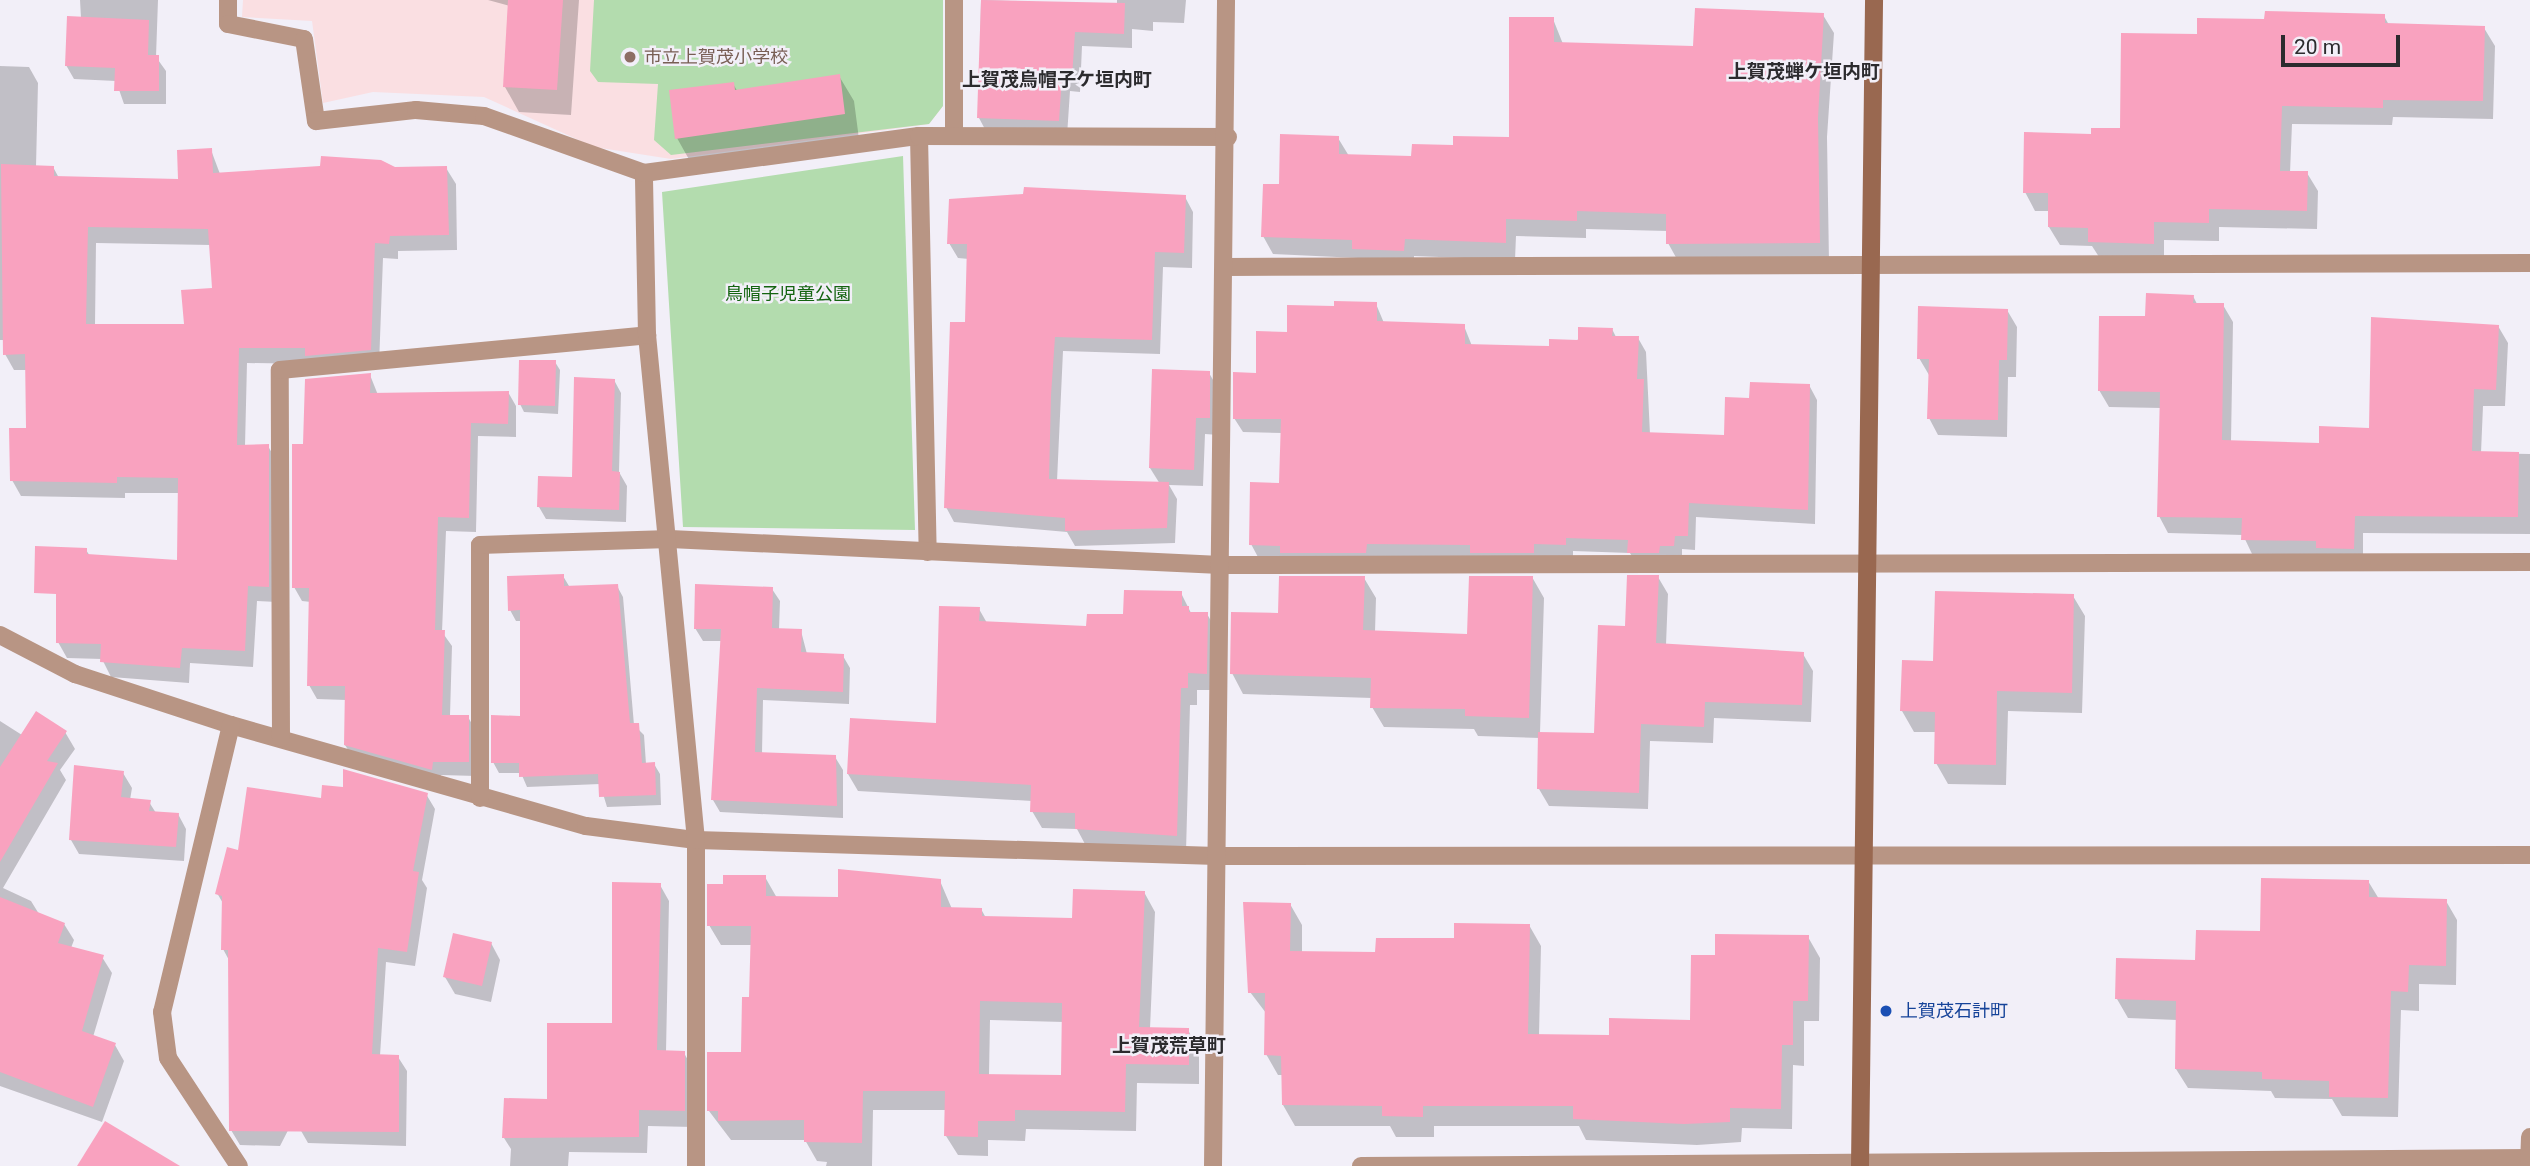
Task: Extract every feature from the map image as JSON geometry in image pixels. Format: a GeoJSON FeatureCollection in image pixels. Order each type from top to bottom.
{"type":"FeatureCollection","features":[{"type":"Feature","properties":{"kind":"street"},"geometry":{"type":"LineString","coordinates":[[228,0],[228,24],[304,39],[316,121],[416,110],[484,116],[644,173],[919,136],[1227,137]]}},
{"type":"Feature","properties":{"kind":"street"},"geometry":{"type":"LineString","coordinates":[[954,0],[954,136]]}},
{"type":"Feature","properties":{"kind":"street"},"geometry":{"type":"LineString","coordinates":[[1213,1166],[1226,267],[1226,0]]}},
{"type":"Feature","properties":{"kind":"street"},"geometry":{"type":"LineString","coordinates":[[1860,1164],[1874,0]]}},
{"type":"Feature","properties":{"kind":"street"},"geometry":{"type":"LineString","coordinates":[[919,136],[928,552]]}},
{"type":"Feature","properties":{"kind":"street"},"geometry":{"type":"LineString","coordinates":[[644,173],[647,335],[670,539],[696,840],[696,1166]]}},
{"type":"Feature","properties":{"kind":"street"},"geometry":{"type":"LineString","coordinates":[[1226,267],[2530,262]]}},
{"type":"Feature","properties":{"kind":"street"},"geometry":{"type":"LineString","coordinates":[[281,738],[280,370],[647,335]]}},
{"type":"Feature","properties":{"kind":"street"},"geometry":{"type":"LineString","coordinates":[[480,798],[480,545],[670,539],[1220,565],[2530,562]]}},
{"type":"Feature","properties":{"kind":"street"},"geometry":{"type":"LineString","coordinates":[[0,635],[75,674],[231,726],[586,826],[696,840],[1217,856],[2530,855]]}},
{"type":"Feature","properties":{"kind":"street"},"geometry":{"type":"LineString","coordinates":[[231,726],[162,1012],[168,1058],[239,1166]]}},
{"type":"Feature","properties":{"kind":"street"},"geometry":{"type":"LineString","coordinates":[[2529,1166],[2530,1137]]}},
{"type":"Feature","properties":{"kind":"street"},"geometry":{"type":"LineString","coordinates":[[1361,1166],[2530,1158]]}},
{"type":"Feature","properties":{"kind":"shaded area","name":"市立上賀茂小学校"},"geometry":{"type":"Polygon","coordinates":[[[243,0],[943,0],[943,106],[929,124],[671,159],[594,147],[484,97],[373,92],[323,103],[312,21],[242,17],[243,0]]]}},
{"type":"Feature","properties":{"kind":"green space"},"geometry":{"type":"Polygon","coordinates":[[[594,0],[943,0],[943,106],[929,124],[671,155],[654,140],[658,84],[598,82],[590,71],[594,0]]]}},
{"type":"Feature","properties":{"kind":"green space","name":"鳥帽子児童公園"},"geometry":{"type":"Polygon","coordinates":[[[903,156],[915,530],[683,527],[662,192],[903,156]]]}},
{"type":"Feature","properties":{"kind":"building"},"geometry":{"type":"Polygon","coordinates":[[[508,0],[563,0],[557,90],[503,87],[508,0]]]}},
{"type":"Feature","properties":{"kind":"building"},"geometry":{"type":"Polygon","coordinates":[[[981,0],[1125,3],[1124,34],[1075,32],[1072,77],[1062,77],[1059,121],[977,118],[981,0]]]}},
{"type":"Feature","properties":{"kind":"building"},"geometry":{"type":"Polygon","coordinates":[[[1695,8],[1824,13],[1818,118],[1820,243],[1666,244],[1666,214],[1577,211],[1577,221],[1506,219],[1506,243],[1405,239],[1404,251],[1352,249],[1352,240],[1261,237],[1263,184],[1279,184],[1280,134],[1339,136],[1339,154],[1411,156],[1412,144],[1453,145],[1453,136],[1509,137],[1509,17],[1554,17],[1554,42],[1693,46],[1695,8]]]}},
{"type":"Feature","properties":{"kind":"building"},"geometry":{"type":"Polygon","coordinates":[[[2265,11],[2385,14],[2385,23],[2485,26],[2483,101],[2383,100],[2383,108],[2282,106],[2280,171],[2308,171],[2307,211],[2209,209],[2209,223],[2154,222],[2154,244],[2088,242],[2088,228],[2048,227],[2048,193],[2023,193],[2024,132],[2091,134],[2091,128],[2120,128],[2121,33],[2197,34],[2197,18],[2264,19],[2265,11]]]}},
{"type":"Feature","properties":{"kind":"building"},"geometry":{"type":"Polygon","coordinates":[[[67,16],[149,20],[148,55],[159,55],[159,91],[114,91],[115,68],[65,66],[67,16]]]}},
{"type":"Feature","properties":{"kind":"building"},"geometry":{"type":"Polygon","coordinates":[[[840,74],[845,114],[675,139],[669,90],[734,82],[735,90],[840,74]]]}},
{"type":"Feature","properties":{"kind":"building"},"geometry":{"type":"Polygon","coordinates":[[[212,148],[213,173],[320,166],[321,156],[381,160],[395,167],[447,166],[449,235],[390,236],[389,244],[375,243],[371,350],[305,356],[305,348],[239,348],[237,445],[269,444],[269,587],[248,586],[245,651],[182,648],[180,668],[100,662],[101,644],[56,643],[56,594],[34,593],[35,546],[87,548],[87,554],[177,560],[178,478],[117,477],[117,483],[10,481],[9,428],[26,428],[25,354],[3,355],[1,164],[54,166],[54,176],[178,179],[177,150],[212,148]],[[88,227],[86,324],[184,324],[181,290],[212,288],[208,229],[88,227]]]}},
{"type":"Feature","properties":{"kind":"building"},"geometry":{"type":"Polygon","coordinates":[[[1024,187],[1186,195],[1184,253],[1155,252],[1152,340],[1055,337],[1051,395],[1049,479],[1169,482],[1167,528],[1065,531],[1065,518],[944,508],[950,322],[965,322],[967,244],[947,244],[949,199],[1023,194],[1024,187]]]}},
{"type":"Feature","properties":{"kind":"building"},"geometry":{"type":"Polygon","coordinates":[[[2146,293],[2194,295],[2193,303],[2224,303],[2222,440],[2319,443],[2319,426],[2369,428],[2371,317],[2499,325],[2496,390],[2474,389],[2472,451],[2519,452],[2518,517],[2355,516],[2354,549],[2316,548],[2316,541],[2241,540],[2242,518],[2157,517],[2160,392],[2098,391],[2099,316],[2145,316],[2146,293]]]}},
{"type":"Feature","properties":{"kind":"building"},"geometry":{"type":"Polygon","coordinates":[[[1334,301],[1377,302],[1377,321],[1465,324],[1465,344],[1549,346],[1549,339],[1578,340],[1578,327],[1613,328],[1612,336],[1639,336],[1637,379],[1644,379],[1642,432],[1724,435],[1725,397],[1749,398],[1750,382],[1810,384],[1808,510],[1689,503],[1688,536],[1675,536],[1674,546],[1660,546],[1659,553],[1627,553],[1628,540],[1566,538],[1566,545],[1534,544],[1534,553],[1470,553],[1470,545],[1367,544],[1366,553],[1280,553],[1280,546],[1249,545],[1250,482],[1279,483],[1281,419],[1233,419],[1233,372],[1256,373],[1256,331],[1287,332],[1287,305],[1334,306],[1334,301]]]}},
{"type":"Feature","properties":{"kind":"building"},"geometry":{"type":"Polygon","coordinates":[[[1918,306],[2008,309],[2007,360],[1999,360],[1998,420],[1927,419],[1929,359],[1917,359],[1918,306]]]}},
{"type":"Feature","properties":{"kind":"building"},"geometry":{"type":"Polygon","coordinates":[[[519,360],[556,360],[555,406],[518,405],[519,360]]]}},
{"type":"Feature","properties":{"kind":"building"},"geometry":{"type":"Polygon","coordinates":[[[1152,369],[1210,371],[1210,418],[1196,418],[1194,470],[1149,468],[1152,369]]]}},
{"type":"Feature","properties":{"kind":"building"},"geometry":{"type":"Polygon","coordinates":[[[371,373],[370,393],[509,391],[508,424],[471,423],[469,518],[438,517],[435,630],[445,630],[442,715],[469,715],[469,762],[433,762],[432,770],[344,745],[345,686],[307,686],[309,588],[292,588],[292,444],[303,444],[305,379],[371,373]]]}},
{"type":"Feature","properties":{"kind":"building"},"geometry":{"type":"Polygon","coordinates":[[[574,377],[615,379],[612,471],[620,472],[619,510],[537,507],[538,476],[572,477],[574,377]]]}},
{"type":"Feature","properties":{"kind":"building"},"geometry":{"type":"Polygon","coordinates":[[[564,574],[564,586],[618,584],[630,723],[639,723],[642,763],[655,762],[656,795],[599,797],[598,774],[519,777],[519,763],[491,763],[491,715],[520,716],[520,610],[508,611],[507,576],[564,574]]]}},
{"type":"Feature","properties":{"kind":"building"},"geometry":{"type":"Polygon","coordinates":[[[1627,575],[1659,575],[1656,643],[1804,652],[1802,705],[1705,702],[1704,727],[1641,724],[1639,793],[1537,789],[1538,732],[1594,733],[1598,625],[1625,626],[1627,575]]]}},
{"type":"Feature","properties":{"kind":"building"},"geometry":{"type":"Polygon","coordinates":[[[1279,576],[1365,576],[1363,630],[1467,634],[1469,576],[1533,576],[1529,718],[1465,716],[1465,709],[1370,708],[1371,678],[1230,674],[1231,612],[1278,613],[1279,576]]]}},
{"type":"Feature","properties":{"kind":"building"},"geometry":{"type":"Polygon","coordinates":[[[695,584],[773,587],[772,628],[802,629],[801,652],[844,654],[843,692],[757,688],[755,752],[836,755],[837,806],[711,800],[721,629],[694,629],[695,584]]]}},
{"type":"Feature","properties":{"kind":"building"},"geometry":{"type":"Polygon","coordinates":[[[1124,590],[1182,591],[1182,606],[1189,606],[1189,612],[1208,612],[1207,674],[1188,673],[1188,688],[1181,688],[1177,836],[1075,829],[1075,813],[1030,812],[1031,785],[847,774],[850,718],[936,723],[939,606],[980,607],[979,621],[1086,626],[1087,614],[1123,614],[1124,590]]]}},
{"type":"Feature","properties":{"kind":"building"},"geometry":{"type":"Polygon","coordinates":[[[1935,591],[2074,594],[2072,693],[1997,691],[1996,765],[1934,764],[1935,712],[1900,711],[1902,660],[1933,661],[1935,591]]]}},
{"type":"Feature","properties":{"kind":"building"},"geometry":{"type":"Polygon","coordinates":[[[36,711],[67,731],[47,761],[58,763],[0,862],[0,767],[36,711]]]}},
{"type":"Feature","properties":{"kind":"building"},"geometry":{"type":"Polygon","coordinates":[[[74,765],[124,771],[121,797],[151,800],[149,811],[179,813],[176,847],[69,840],[74,765]]]}},
{"type":"Feature","properties":{"kind":"building"},"geometry":{"type":"Polygon","coordinates":[[[343,769],[428,793],[413,871],[419,872],[407,952],[378,948],[372,1054],[399,1055],[399,1132],[229,1131],[228,950],[221,950],[222,896],[215,894],[227,847],[238,850],[247,787],[321,798],[322,785],[343,787],[343,769]]]}},
{"type":"Feature","properties":{"kind":"building"},"geometry":{"type":"Polygon","coordinates":[[[838,869],[941,879],[941,907],[982,908],[982,916],[1072,918],[1073,889],[1145,891],[1139,1027],[1189,1028],[1189,1065],[1126,1064],[1125,1112],[1015,1110],[1015,1121],[978,1121],[978,1137],[944,1136],[945,1091],[863,1091],[862,1143],[804,1142],[804,1120],[718,1121],[718,1111],[707,1111],[707,1052],[741,1052],[742,997],[749,997],[751,926],[707,926],[707,884],[723,884],[723,875],[766,875],[766,896],[838,897],[838,869]],[[980,1001],[979,1074],[1061,1075],[1062,1003],[980,1001]]]}},
{"type":"Feature","properties":{"kind":"building"},"geometry":{"type":"Polygon","coordinates":[[[2261,878],[2369,880],[2369,897],[2447,899],[2446,966],[2409,965],[2408,992],[2391,991],[2388,1098],[2329,1097],[2329,1081],[2262,1079],[2262,1072],[2175,1069],[2176,1001],[2115,999],[2116,958],[2195,960],[2196,930],[2260,931],[2261,878]]]}},
{"type":"Feature","properties":{"kind":"building"},"geometry":{"type":"Polygon","coordinates":[[[612,882],[661,883],[657,1050],[685,1051],[685,1111],[639,1110],[639,1137],[502,1138],[504,1098],[547,1099],[547,1023],[612,1023],[612,882]]]}},
{"type":"Feature","properties":{"kind":"building"},"geometry":{"type":"Polygon","coordinates":[[[0,897],[65,923],[58,943],[104,955],[82,1031],[116,1043],[93,1107],[0,1072],[0,897]]]}},
{"type":"Feature","properties":{"kind":"building"},"geometry":{"type":"Polygon","coordinates":[[[1243,902],[1291,903],[1290,951],[1375,952],[1376,938],[1454,938],[1454,923],[1530,924],[1528,1034],[1609,1035],[1609,1018],[1690,1020],[1691,955],[1715,955],[1715,934],[1809,935],[1808,1001],[1793,1001],[1793,1045],[1782,1045],[1781,1109],[1730,1108],[1730,1122],[1684,1124],[1573,1119],[1573,1106],[1423,1106],[1423,1117],[1382,1116],[1382,1106],[1282,1105],[1281,1056],[1264,1055],[1265,993],[1248,993],[1243,902]]]}},
{"type":"Feature","properties":{"kind":"building"},"geometry":{"type":"Polygon","coordinates":[[[453,933],[492,942],[482,986],[443,977],[453,933]]]}},
{"type":"Feature","properties":{"kind":"building"},"geometry":{"type":"Polygon","coordinates":[[[105,1121],[180,1166],[77,1166],[105,1121]]]}},
{"type":"Feature","properties":{"kind":"place","name":"市立上賀茂小学校"},"geometry":{"type":"Point","coordinates":[630,57]}},
{"type":"Feature","properties":{"kind":"place","name":"上賀茂石計町"},"geometry":{"type":"Point","coordinates":[1886,1011]}},
{"type":"Feature","properties":{"kind":"district","name":"上賀茂蝉ケ垣内町"},"geometry":{"type":"Point","coordinates":[1804,72]}},
{"type":"Feature","properties":{"kind":"district","name":"上賀茂烏帽子ケ垣内町"},"geometry":{"type":"Point","coordinates":[1057,80]}},
{"type":"Feature","properties":{"kind":"district","name":"上賀茂荒草町"},"geometry":{"type":"Point","coordinates":[1169,1046]}}]}
